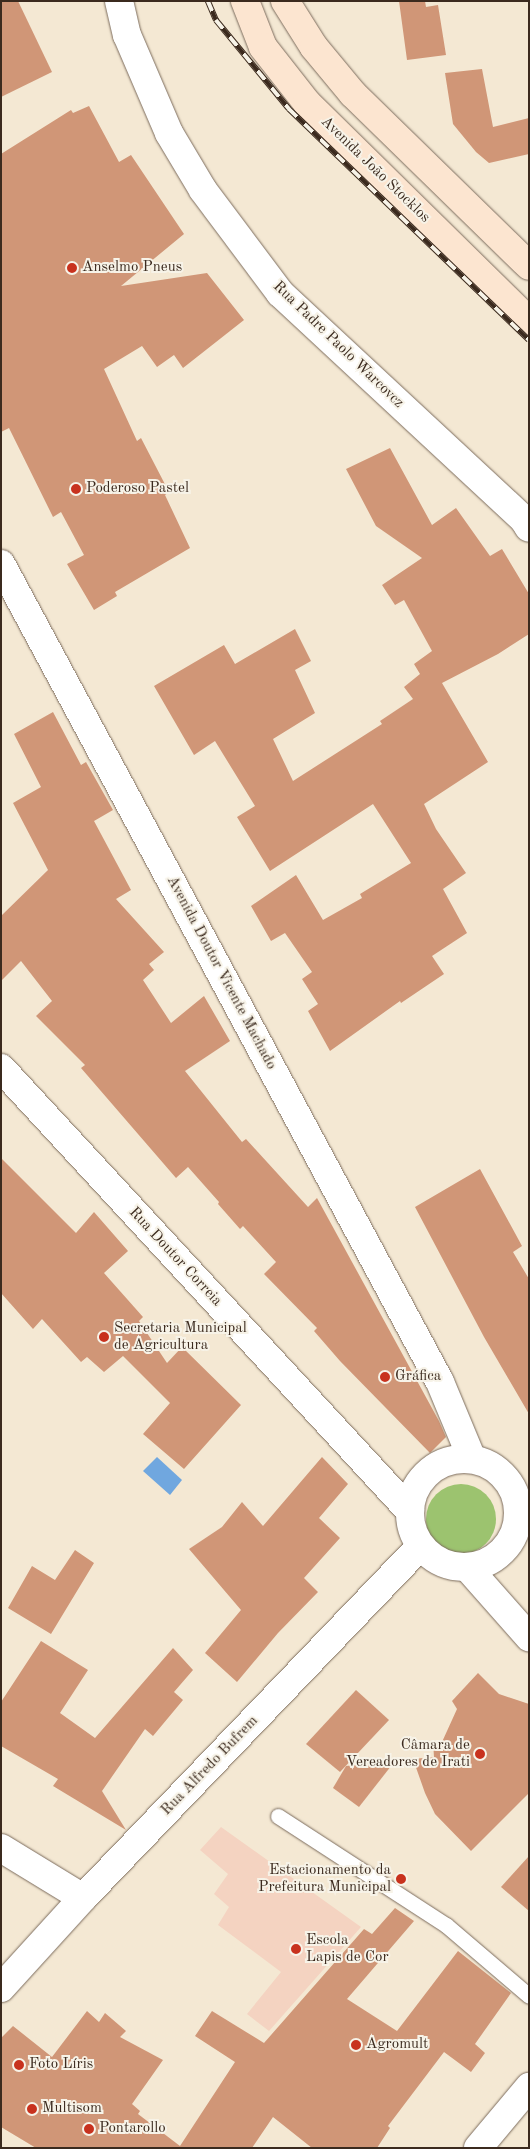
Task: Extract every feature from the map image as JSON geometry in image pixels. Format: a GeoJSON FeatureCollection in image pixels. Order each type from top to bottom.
{"type":"FeatureCollection","features":[{"type":"Feature","properties":{"kind":"main road","name":"Avenida João Stocklos"},"geometry":{"type":"LineString","coordinates":[[245,1],[263,47],[307,103],[529,321]]}},
{"type":"Feature","properties":{"kind":"main road"},"geometry":{"type":"LineString","coordinates":[[286,1],[314,47],[353,94],[529,266]]}},
{"type":"Feature","properties":{"kind":"street","name":"Rua Padre Paolo Warcovcz"},"geometry":{"type":"LineString","coordinates":[[119,1],[127,35],[169,134],[203,190],[280,293],[517,514],[529,528]]}},
{"type":"Feature","properties":{"kind":"street","name":"Avenida Doutor Vicente Machado"},"geometry":{"type":"LineString","coordinates":[[1,564],[440,1382],[463,1459]]}},
{"type":"Feature","properties":{"kind":"street","name":"Rua Doutor Correia"},"geometry":{"type":"LineString","coordinates":[[1,1068],[410,1511]]}},
{"type":"Feature","properties":{"kind":"street"},"geometry":{"type":"LineString","coordinates":[[463,1459],[490,1464],[504,1475],[514,1491],[524,1518],[517,1526],[510,1542],[499,1555],[484,1564],[467,1567],[449,1565],[434,1558],[421,1546],[412,1529],[410,1511],[413,1493],[422,1477],[436,1465],[463,1459]]}},
{"type":"Feature","properties":{"kind":"street"},"geometry":{"type":"LineString","coordinates":[[370,1468],[422,1477]]}},
{"type":"Feature","properties":{"kind":"street","name":"Rua Alfredo Bufrem"},"geometry":{"type":"LineString","coordinates":[[1,1988],[83,1898],[421,1546]]}},
{"type":"Feature","properties":{"kind":"street"},"geometry":{"type":"LineString","coordinates":[[467,1567],[529,1637]]}},
{"type":"Feature","properties":{"kind":"street"},"geometry":{"type":"LineString","coordinates":[[1,1848],[83,1898]]}},
{"type":"Feature","properties":{"kind":"street"},"geometry":{"type":"LineString","coordinates":[[478,2148],[529,2087]]}},
{"type":"Feature","properties":{"kind":"lane"},"geometry":{"type":"LineString","coordinates":[[278,1816],[446,1925],[529,1996]]}},
{"type":"Feature","properties":{"kind":"shaded area","name":"Escola Lapis de Cor"},"geometry":{"type":"Polygon","coordinates":[[[221,1827],[361,1927],[269,2031],[247,2014],[281,1972],[218,1925],[229,1907],[214,1894],[228,1874],[200,1850],[221,1827]]]}},
{"type":"Feature","properties":{"kind":"green space"},"geometry":{"type":"Polygon","coordinates":[[[461,1484],[474,1487],[486,1494],[493,1506],[496,1519],[493,1532],[486,1544],[474,1551],[461,1554],[448,1551],[436,1544],[429,1532],[426,1519],[429,1506],[436,1494],[448,1487],[461,1484]]]}},
{"type":"Feature","properties":{"kind":"water"},"geometry":{"type":"Polygon","coordinates":[[[157,1457],[182,1480],[170,1495],[143,1471],[157,1457]]]}},
{"type":"Feature","properties":{"kind":"building"},"geometry":{"type":"Polygon","coordinates":[[[1,1],[18,1],[52,72],[1,97],[1,1]]]}},
{"type":"Feature","properties":{"kind":"building"},"geometry":{"type":"Polygon","coordinates":[[[399,1],[425,1],[426,7],[438,5],[446,55],[407,60],[399,1]]]}},
{"type":"Feature","properties":{"kind":"building"},"geometry":{"type":"Polygon","coordinates":[[[482,69],[493,127],[529,118],[529,154],[489,163],[476,152],[453,124],[445,73],[482,69]]]}},
{"type":"Feature","properties":{"kind":"building"},"geometry":{"type":"Polygon","coordinates":[[[89,106],[119,162],[131,155],[184,234],[121,286],[207,273],[244,320],[183,368],[174,355],[157,367],[142,346],[104,369],[137,441],[141,438],[169,492],[165,495],[190,548],[115,592],[117,596],[94,610],[67,564],[84,555],[61,512],[53,517],[9,428],[1,432],[1,154],[71,110],[73,113],[89,106]]]}},
{"type":"Feature","properties":{"kind":"building"},"geometry":{"type":"Polygon","coordinates":[[[390,448],[432,525],[456,508],[490,556],[502,549],[529,594],[529,634],[498,654],[442,683],[488,762],[424,804],[436,829],[466,873],[443,889],[467,933],[432,956],[444,974],[401,1003],[400,1001],[330,1051],[308,1011],[318,1004],[302,979],[312,972],[285,933],[271,941],[251,906],[296,875],[323,920],[362,898],[360,894],[411,863],[373,804],[270,871],[237,817],[255,806],[215,741],[194,755],[154,686],[224,645],[235,664],[295,629],[311,661],[295,670],[315,713],[273,739],[293,781],[382,724],[380,721],[413,699],[404,687],[420,674],[414,664],[432,651],[404,600],[395,605],[382,585],[422,558],[376,526],[346,469],[390,448]]]}},
{"type":"Feature","properties":{"kind":"building"},"geometry":{"type":"Polygon","coordinates":[[[53,712],[81,765],[86,762],[113,810],[94,821],[131,890],[116,899],[164,952],[149,964],[154,970],[143,980],[171,1023],[204,996],[230,1041],[185,1071],[242,1142],[246,1139],[308,1207],[317,1198],[439,1421],[446,1437],[430,1453],[340,1361],[314,1331],[317,1328],[264,1274],[276,1262],[243,1226],[240,1229],[188,1167],[176,1178],[81,1068],[85,1065],[36,1016],[52,1001],[21,961],[1,981],[1,916],[48,870],[13,803],[41,787],[14,734],[53,712]]]}},
{"type":"Feature","properties":{"kind":"building"},"geometry":{"type":"Polygon","coordinates":[[[1,1158],[76,1233],[94,1212],[128,1251],[104,1273],[143,1317],[139,1321],[167,1363],[182,1347],[241,1405],[184,1469],[143,1434],[170,1403],[123,1356],[104,1372],[87,1357],[81,1362],[42,1319],[33,1329],[1,1293],[1,1158]]]}},
{"type":"Feature","properties":{"kind":"building"},"geometry":{"type":"Polygon","coordinates":[[[480,1169],[522,1246],[513,1252],[529,1279],[529,1414],[484,1337],[415,1207],[480,1169]]]}},
{"type":"Feature","properties":{"kind":"building"},"geometry":{"type":"Polygon","coordinates":[[[322,1457],[348,1484],[319,1518],[340,1538],[304,1578],[318,1592],[278,1633],[237,1682],[205,1653],[241,1610],[189,1549],[222,1527],[242,1502],[263,1526],[322,1457]]]}},
{"type":"Feature","properties":{"kind":"building"},"geometry":{"type":"Polygon","coordinates":[[[75,1550],[94,1563],[51,1634],[8,1608],[32,1566],[55,1580],[75,1550]]]}},
{"type":"Feature","properties":{"kind":"building"},"geometry":{"type":"Polygon","coordinates":[[[41,1641],[88,1670],[60,1713],[95,1738],[173,1648],[193,1670],[174,1692],[183,1700],[153,1736],[145,1729],[102,1791],[126,1830],[53,1786],[58,1779],[1,1746],[1,1702],[41,1641]]]}},
{"type":"Feature","properties":{"kind":"building","name":"Câmara de Vereadores de Irati"},"geometry":{"type":"Polygon","coordinates":[[[478,1673],[499,1694],[529,1704],[529,1793],[471,1851],[435,1814],[413,1759],[434,1757],[433,1742],[442,1742],[457,1709],[452,1701],[478,1673]]]}},
{"type":"Feature","properties":{"kind":"building"},"geometry":{"type":"Polygon","coordinates":[[[356,1690],[389,1720],[340,1772],[306,1744],[356,1690]]]}},
{"type":"Feature","properties":{"kind":"building"},"geometry":{"type":"Polygon","coordinates":[[[395,1761],[359,1807],[333,1788],[346,1766],[395,1761]]]}},
{"type":"Feature","properties":{"kind":"building"},"geometry":{"type":"Polygon","coordinates":[[[529,1856],[529,1911],[501,1887],[529,1856]]]}},
{"type":"Feature","properties":{"kind":"building"},"geometry":{"type":"Polygon","coordinates":[[[395,1908],[414,1921],[347,1999],[397,2031],[458,1951],[511,1993],[475,2044],[485,2053],[471,2072],[444,2052],[388,2126],[390,2128],[377,2148],[312,2148],[273,2117],[252,2148],[36,2148],[1,2127],[1,2038],[13,2026],[52,2057],[87,2011],[99,2022],[105,2013],[126,2031],[120,2037],[163,2060],[132,2104],[140,2111],[138,2114],[180,2146],[235,2062],[195,2036],[212,2011],[264,2043],[364,1929],[372,1934],[395,1908]]]}},
{"type":"Feature","properties":{"kind":"railway"},"geometry":{"type":"LineString","coordinates":[[208,1],[216,20],[289,109],[529,340]]}},
{"type":"Feature","properties":{"kind":"place","name":"Anselmo Pneus"},"geometry":{"type":"Point","coordinates":[72,268]}},
{"type":"Feature","properties":{"kind":"place","name":"Poderoso Pastel"},"geometry":{"type":"Point","coordinates":[76,489]}},
{"type":"Feature","properties":{"kind":"place","name":"Secretaria Municipal de Agricultura"},"geometry":{"type":"Point","coordinates":[104,1337]}},
{"type":"Feature","properties":{"kind":"place","name":"Gráfica"},"geometry":{"type":"Point","coordinates":[385,1377]}},
{"type":"Feature","properties":{"kind":"place","name":"Câmara de Vereadores de Irati"},"geometry":{"type":"Point","coordinates":[480,1754]}},
{"type":"Feature","properties":{"kind":"place","name":"Estacionamento da Prefeitura Municipal"},"geometry":{"type":"Point","coordinates":[401,1879]}},
{"type":"Feature","properties":{"kind":"place","name":"Escola Lapis de Cor"},"geometry":{"type":"Point","coordinates":[296,1949]}},
{"type":"Feature","properties":{"kind":"place","name":"Agromult"},"geometry":{"type":"Point","coordinates":[356,2045]}},
{"type":"Feature","properties":{"kind":"place","name":"Foto Líris"},"geometry":{"type":"Point","coordinates":[19,2065]}},
{"type":"Feature","properties":{"kind":"place","name":"Multisom"},"geometry":{"type":"Point","coordinates":[32,2109]}},
{"type":"Feature","properties":{"kind":"place","name":"Pontarollo"},"geometry":{"type":"Point","coordinates":[89,2129]}}]}
